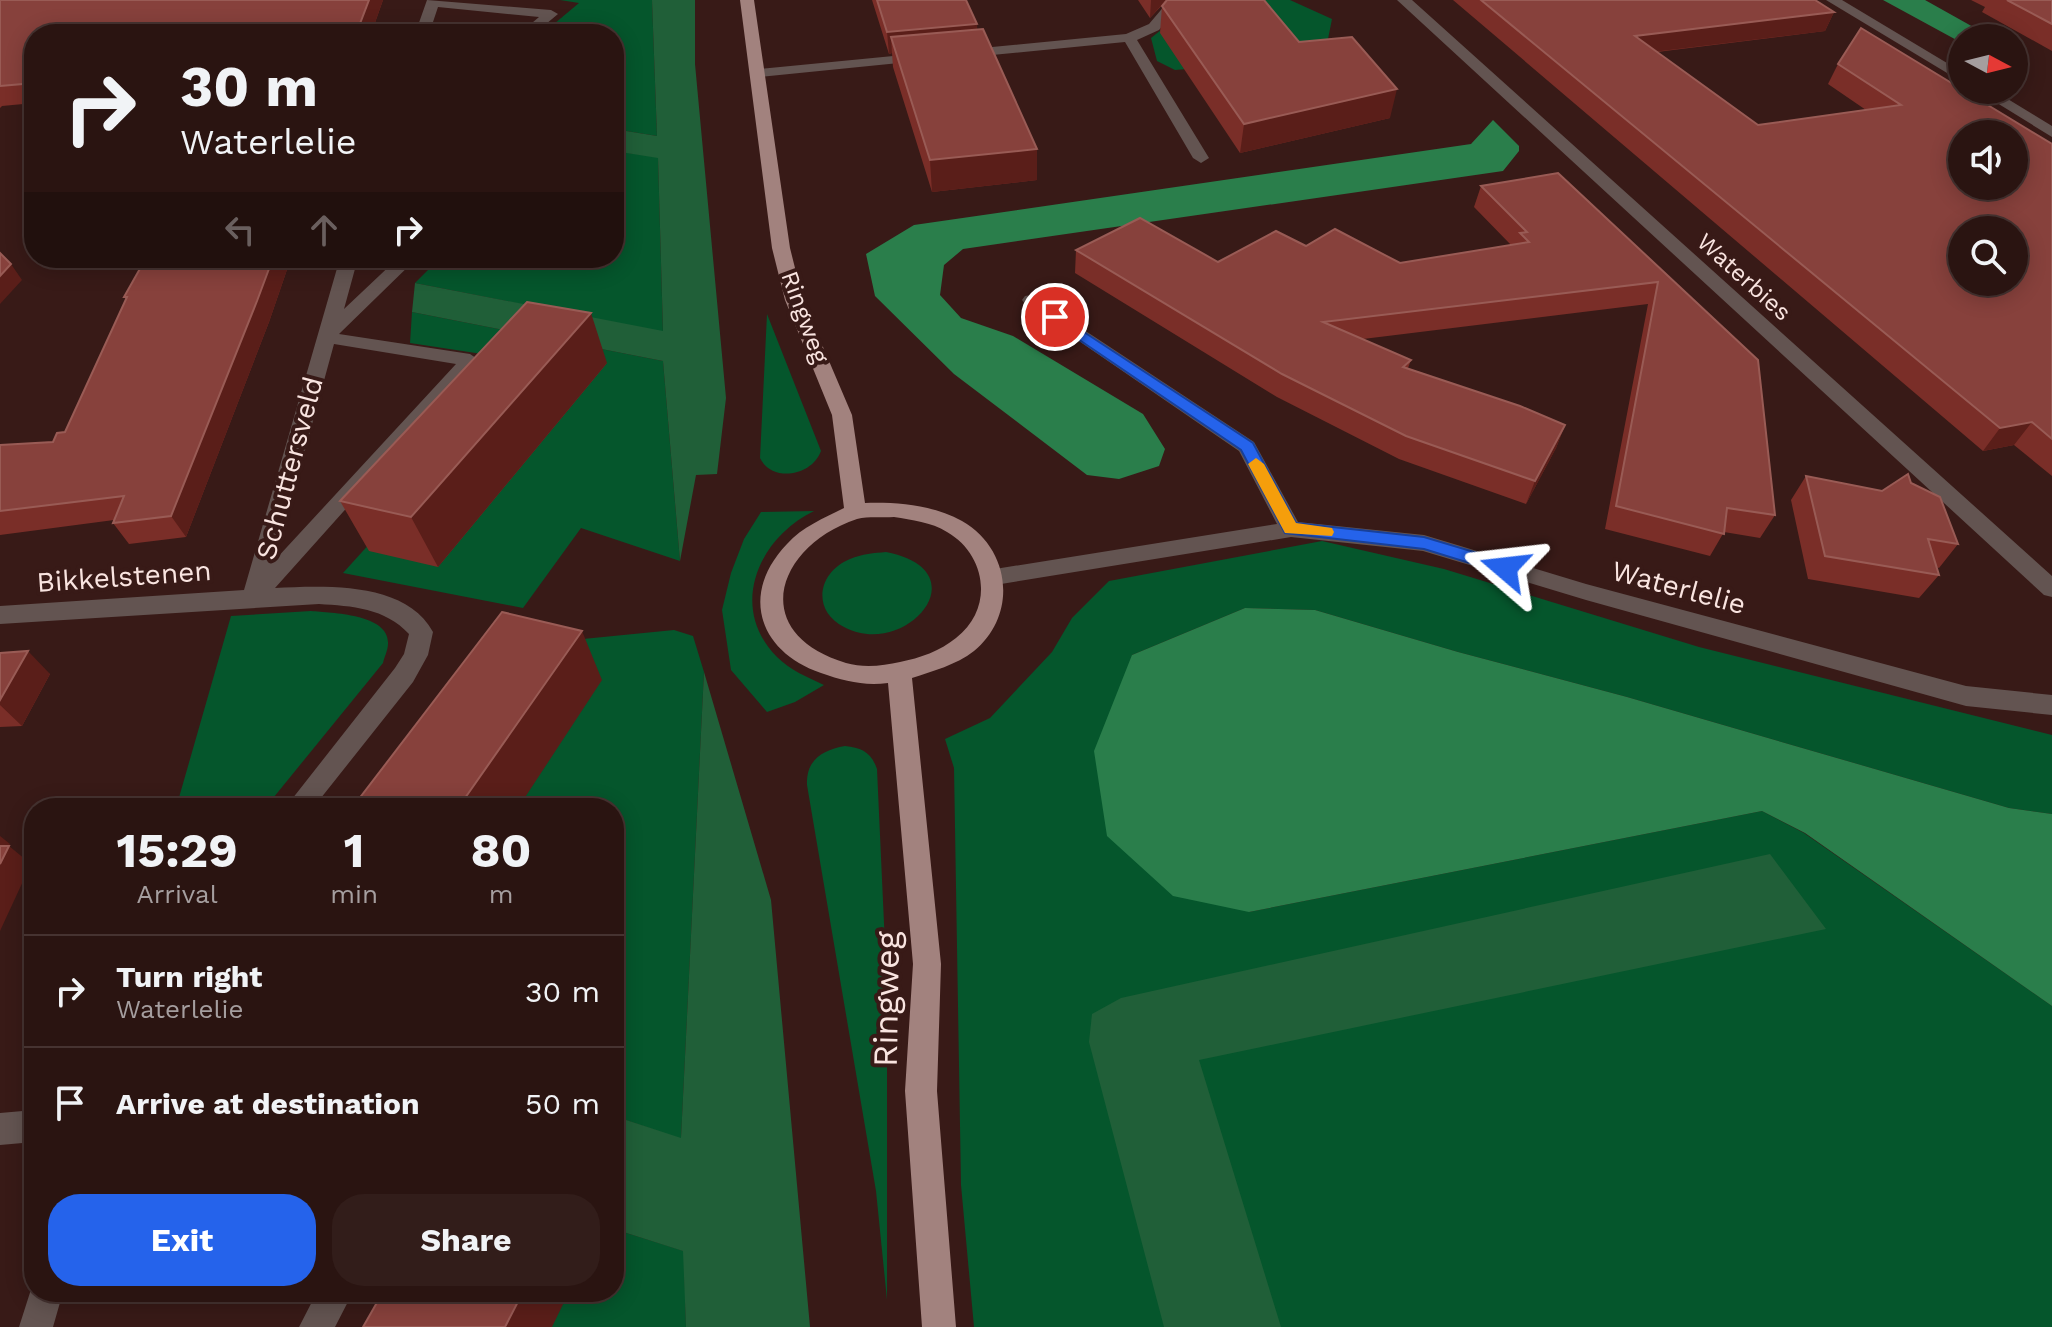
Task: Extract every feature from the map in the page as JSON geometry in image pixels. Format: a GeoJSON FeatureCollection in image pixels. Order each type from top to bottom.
{"type":"FeatureCollection","features":[{"type":"Feature","properties":{"kind":"main road","name":"Ringweg"},"geometry":{"type":"LineString","coordinates":[[747,0],[781,248],[794,300],[842,415],[853,479],[855,512]]}},
{"type":"Feature","properties":{"kind":"main road"},"geometry":{"type":"LineString","coordinates":[[894,510],[929,515],[962,530],[986,554],[995,577],[992,607],[979,630],[951,655],[899,673],[850,673],[805,657],[784,640],[771,614],[769,591],[787,554],[808,535],[855,512],[894,510]]}},
{"type":"Feature","properties":{"kind":"main road","name":"Ringweg"},"geometry":{"type":"LineString","coordinates":[[899,673],[927,964],[921,1091],[939,1327]]}},
{"type":"Feature","properties":{"kind":"street","name":"Waterbies"},"geometry":{"type":"LineString","coordinates":[[1404,0],[2052,589]]}},
{"type":"Feature","properties":{"kind":"street"},"geometry":{"type":"LineString","coordinates":[[1833,0],[1948,70]]}},
{"type":"Feature","properties":{"kind":"street"},"geometry":{"type":"LineString","coordinates":[[425,24],[433,2],[551,14],[538,24]]}},
{"type":"Feature","properties":{"kind":"street"},"geometry":{"type":"LineString","coordinates":[[759,73],[1129,38],[1154,27],[1171,7]]}},
{"type":"Feature","properties":{"kind":"street"},"geometry":{"type":"LineString","coordinates":[[1129,38],[1201,158]]}},
{"type":"Feature","properties":{"kind":"street"},"geometry":{"type":"LineString","coordinates":[[2006,104],[2052,132]]}},
{"type":"Feature","properties":{"kind":"street","name":"Schuttersveld"},"geometry":{"type":"LineString","coordinates":[[253,598],[346,268]]}},
{"type":"Feature","properties":{"kind":"street","name":"Schuttersveld"},"geometry":{"type":"LineString","coordinates":[[325,337],[397,268]]}},
{"type":"Feature","properties":{"kind":"street"},"geometry":{"type":"LineString","coordinates":[[1031,300],[1247,447],[1291,529]]}},
{"type":"Feature","properties":{"kind":"street","name":"Schuttersveld"},"geometry":{"type":"LineString","coordinates":[[253,598],[470,360],[325,337]]}},
{"type":"Feature","properties":{"kind":"street","name":"Waterlelie"},"geometry":{"type":"LineString","coordinates":[[995,577],[1291,529],[1424,543],[1586,592],[1966,696],[2052,705]]}},
{"type":"Feature","properties":{"kind":"street","name":"Schuttersveld"},"geometry":{"type":"LineString","coordinates":[[253,598],[327,596],[377,603],[414,620],[421,632],[416,655],[404,675],[306,798]]}},
{"type":"Feature","properties":{"kind":"street","name":"Bikkelstenen"},"geometry":{"type":"LineString","coordinates":[[0,615],[253,598]]}},
{"type":"Feature","properties":{"kind":"street"},"geometry":{"type":"LineString","coordinates":[[0,1129],[24,1127]]}},
{"type":"Feature","properties":{"kind":"street"},"geometry":{"type":"LineString","coordinates":[[36,1327],[43,1302]]}},
{"type":"Feature","properties":{"kind":"street"},"geometry":{"type":"LineString","coordinates":[[316,1327],[330,1302]]}},
{"type":"Feature","properties":{"kind":"shaded area"},"geometry":{"type":"Polygon","coordinates":[[[560,0],[652,0],[657,136],[624,131],[624,24],[554,24],[579,3],[560,0]]]}},
{"type":"Feature","properties":{"kind":"shaded area"},"geometry":{"type":"Polygon","coordinates":[[[652,0],[695,0],[695,64],[726,398],[717,474],[696,475],[680,561],[663,361],[412,312],[415,283],[663,331],[658,158],[624,153],[624,131],[657,136],[652,0]]]}},
{"type":"Feature","properties":{"kind":"shaded area"},"geometry":{"type":"Polygon","coordinates":[[[1180,0],[1290,0],[1332,19],[1325,54],[1306,59],[1175,70],[1157,61],[1151,38],[1181,14],[1180,0]]]}},
{"type":"Feature","properties":{"kind":"shaded area"},"geometry":{"type":"Polygon","coordinates":[[[1883,0],[1925,0],[1968,24],[1948,24],[1948,35],[1883,0]]]}},
{"type":"Feature","properties":{"kind":"shaded area"},"geometry":{"type":"Polygon","coordinates":[[[1493,120],[1519,146],[1519,151],[1503,171],[963,249],[944,265],[940,295],[961,318],[1013,336],[1143,414],[1165,449],[1159,466],[1119,479],[1087,475],[954,374],[875,296],[866,254],[914,225],[1471,144],[1493,120]]]}},
{"type":"Feature","properties":{"kind":"shaded area"},"geometry":{"type":"Polygon","coordinates":[[[624,152],[658,157],[663,332],[415,283],[430,268],[624,268],[624,152]]]}},
{"type":"Feature","properties":{"kind":"shaded area"},"geometry":{"type":"Polygon","coordinates":[[[412,312],[663,361],[680,561],[581,528],[523,608],[343,573],[534,362],[410,343],[412,312]]]}},
{"type":"Feature","properties":{"kind":"shaded area"},"geometry":{"type":"Polygon","coordinates":[[[767,314],[821,451],[809,466],[792,473],[773,471],[760,458],[767,314]]]}},
{"type":"Feature","properties":{"kind":"shaded area"},"geometry":{"type":"Polygon","coordinates":[[[814,511],[794,523],[778,538],[756,576],[752,596],[754,617],[762,638],[777,657],[824,685],[795,702],[767,712],[731,670],[722,610],[744,539],[761,512],[814,511]]]}},
{"type":"Feature","properties":{"kind":"shaded area"},"geometry":{"type":"Polygon","coordinates":[[[1322,541],[1444,569],[1699,647],[2052,735],[2052,814],[2009,808],[1315,610],[1245,608],[1132,655],[1249,912],[1762,811],[1804,833],[2052,1006],[2052,1327],[974,1327],[961,1185],[954,768],[945,739],[990,718],[1052,652],[1072,618],[1109,581],[1322,541]]]}},
{"type":"Feature","properties":{"kind":"shaded area"},"geometry":{"type":"Polygon","coordinates":[[[886,552],[915,562],[929,576],[931,593],[924,609],[910,623],[890,632],[867,634],[833,620],[823,601],[825,582],[831,573],[850,559],[886,552]]]}},
{"type":"Feature","properties":{"kind":"shaded area"},"geometry":{"type":"Polygon","coordinates":[[[1245,608],[1315,610],[2009,808],[2052,814],[2052,1006],[1805,833],[1762,811],[1249,912],[1173,896],[1107,836],[1094,751],[1132,655],[1245,608]]]}},
{"type":"Feature","properties":{"kind":"shaded area"},"geometry":{"type":"Polygon","coordinates":[[[311,611],[345,614],[380,626],[388,644],[383,663],[273,798],[179,798],[231,616],[311,611]]]}},
{"type":"Feature","properties":{"kind":"shaded area"},"geometry":{"type":"Polygon","coordinates":[[[674,630],[693,636],[704,672],[681,1139],[624,1119],[624,798],[398,798],[512,646],[674,630]]]}},
{"type":"Feature","properties":{"kind":"shaded area"},"geometry":{"type":"Polygon","coordinates":[[[704,672],[771,900],[810,1327],[686,1327],[683,1251],[624,1232],[624,1119],[681,1138],[704,672]]]}},
{"type":"Feature","properties":{"kind":"shaded area"},"geometry":{"type":"Polygon","coordinates":[[[845,746],[865,752],[877,769],[887,989],[887,1300],[876,1191],[807,785],[809,769],[817,758],[829,750],[845,746]]]}},
{"type":"Feature","properties":{"kind":"shaded area"},"geometry":{"type":"Polygon","coordinates":[[[1770,854],[1826,929],[1199,1060],[1281,1327],[1164,1327],[1089,1042],[1092,1014],[1121,998],[1770,854]]]}},
{"type":"Feature","properties":{"kind":"shaded area"},"geometry":{"type":"Polygon","coordinates":[[[624,1232],[684,1251],[686,1327],[377,1327],[391,1302],[624,1302],[624,1232]]]}},
{"type":"Feature","properties":{"kind":"building"},"geometry":{"type":"Polygon","coordinates":[[[0,0],[369,0],[360,24],[24,24],[24,84],[0,86],[0,0]]]}},
{"type":"Feature","properties":{"kind":"building"},"geometry":{"type":"Polygon","coordinates":[[[877,0],[966,0],[977,24],[887,32],[877,0]]]}},
{"type":"Feature","properties":{"kind":"building"},"geometry":{"type":"Polygon","coordinates":[[[1167,0],[1264,0],[1299,42],[1352,37],[1397,89],[1244,124],[1162,6],[1167,0]]]}},
{"type":"Feature","properties":{"kind":"building"},"geometry":{"type":"Polygon","coordinates":[[[1481,0],[1815,0],[1834,12],[1635,36],[1758,125],[1901,105],[1838,64],[1861,28],[1948,81],[1948,104],[1986,104],[2012,120],[1948,120],[1948,200],[2028,200],[2028,129],[2052,144],[2052,439],[2032,422],[2000,428],[1481,0]]]}},
{"type":"Feature","properties":{"kind":"building"},"geometry":{"type":"Polygon","coordinates":[[[2007,0],[2052,0],[2052,24],[2007,0]]]}},
{"type":"Feature","properties":{"kind":"building"},"geometry":{"type":"Polygon","coordinates":[[[983,29],[1037,149],[930,160],[891,37],[983,29]]]}},
{"type":"Feature","properties":{"kind":"building"},"geometry":{"type":"Polygon","coordinates":[[[1558,173],[1758,360],[1775,515],[1727,508],[1724,534],[1616,506],[1658,282],[1323,322],[1411,360],[1403,367],[1520,406],[1565,425],[1535,481],[1406,436],[1282,374],[1076,250],[1140,218],[1218,262],[1276,231],[1306,246],[1335,229],[1400,263],[1529,242],[1520,233],[1527,232],[1481,186],[1558,173]]]}},
{"type":"Feature","properties":{"kind":"building"},"geometry":{"type":"Polygon","coordinates":[[[0,253],[11,264],[0,276],[0,253]]]}},
{"type":"Feature","properties":{"kind":"building"},"geometry":{"type":"Polygon","coordinates":[[[140,268],[269,268],[171,516],[113,523],[124,496],[0,511],[0,445],[53,442],[57,433],[65,432],[127,297],[124,297],[140,268]]]}},
{"type":"Feature","properties":{"kind":"building"},"geometry":{"type":"Polygon","coordinates":[[[527,302],[591,313],[411,517],[340,501],[527,302]]]}},
{"type":"Feature","properties":{"kind":"building"},"geometry":{"type":"Polygon","coordinates":[[[1908,474],[1911,483],[1940,497],[1958,544],[1928,539],[1939,575],[1825,556],[1806,476],[1882,491],[1908,474]]]}},
{"type":"Feature","properties":{"kind":"building"},"geometry":{"type":"Polygon","coordinates":[[[502,612],[582,631],[465,798],[360,798],[502,612]]]}},
{"type":"Feature","properties":{"kind":"building"},"geometry":{"type":"Polygon","coordinates":[[[28,651],[0,700],[0,653],[28,651]]]}},
{"type":"Feature","properties":{"kind":"building"},"geometry":{"type":"Polygon","coordinates":[[[0,846],[9,846],[0,864],[0,846]]]}},
{"type":"Feature","properties":{"kind":"building"},"geometry":{"type":"Polygon","coordinates":[[[377,1302],[518,1302],[505,1327],[363,1327],[377,1302]]]}},
{"type":"Feature","properties":{"kind":"slow traffic"},"geometry":{"type":"LineString","coordinates":[[1256,464],[1291,529],[1326,532]]}},
{"type":"Feature","properties":{"kind":"route"},"geometry":{"type":"LineString","coordinates":[[1055,317],[1247,447],[1291,529],[1424,543],[1505,568]]}}]}
